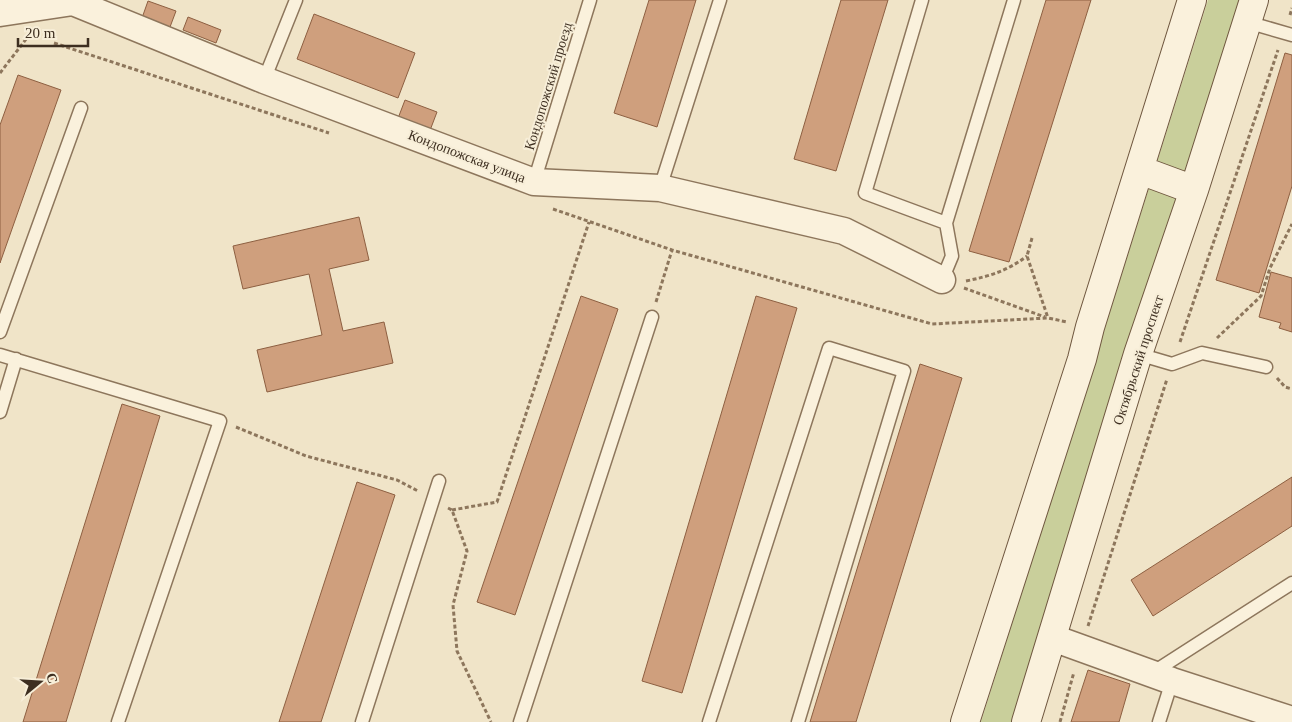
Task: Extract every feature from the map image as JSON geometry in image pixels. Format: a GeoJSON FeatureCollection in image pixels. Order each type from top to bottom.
{"type":"FeatureCollection","features":[{"type":"Feature","properties":{"kind":"main road"},"geometry":{"type":"LineString","coordinates":[[965,722],[1082,359],[1090,327],[1192,0]]}},
{"type":"Feature","properties":{"kind":"main road","name":"Октябрьский проспект"},"geometry":{"type":"LineString","coordinates":[[1026,722],[1138,354],[1194,190],[1251,11]]}},
{"type":"Feature","properties":{"kind":"main road"},"geometry":{"type":"LineString","coordinates":[[1140,170],[1194,190]]}},
{"type":"Feature","properties":{"kind":"street","name":"Кондопожская улица"},"geometry":{"type":"LineString","coordinates":[[0,13],[73,2],[264,80],[534,182],[660,188],[844,231],[947,282]]}},
{"type":"Feature","properties":{"kind":"street"},"geometry":{"type":"LineString","coordinates":[[1052,638],[1292,720]]}},
{"type":"Feature","properties":{"kind":"lane"},"geometry":{"type":"LineString","coordinates":[[264,80],[296,0]]}},
{"type":"Feature","properties":{"kind":"lane","name":"Кондопожский проезд"},"geometry":{"type":"LineString","coordinates":[[534,182],[590,0]]}},
{"type":"Feature","properties":{"kind":"lane"},"geometry":{"type":"LineString","coordinates":[[660,188],[720,0]]}},
{"type":"Feature","properties":{"kind":"lane"},"geometry":{"type":"LineString","coordinates":[[922,0],[865,193],[946,223]]}},
{"type":"Feature","properties":{"kind":"lane"},"geometry":{"type":"LineString","coordinates":[[947,282],[952,256],[946,223],[1014,0]]}},
{"type":"Feature","properties":{"kind":"lane"},"geometry":{"type":"LineString","coordinates":[[1251,11],[1292,34]]}},
{"type":"Feature","properties":{"kind":"lane"},"geometry":{"type":"LineString","coordinates":[[0,332],[81,108]]}},
{"type":"Feature","properties":{"kind":"lane"},"geometry":{"type":"LineString","coordinates":[[520,722],[652,317]]}},
{"type":"Feature","properties":{"kind":"lane"},"geometry":{"type":"LineString","coordinates":[[709,722],[829,348],[904,371],[798,722]]}},
{"type":"Feature","properties":{"kind":"lane"},"geometry":{"type":"LineString","coordinates":[[1138,354],[1172,364],[1202,353],[1266,367]]}},
{"type":"Feature","properties":{"kind":"lane"},"geometry":{"type":"LineString","coordinates":[[0,355],[220,421],[118,722]]}},
{"type":"Feature","properties":{"kind":"lane"},"geometry":{"type":"LineString","coordinates":[[0,412],[16,359]]}},
{"type":"Feature","properties":{"kind":"lane"},"geometry":{"type":"LineString","coordinates":[[362,722],[439,481]]}},
{"type":"Feature","properties":{"kind":"lane"},"geometry":{"type":"LineString","coordinates":[[1158,722],[1162,677],[1292,582]]}},
{"type":"Feature","properties":{"kind":"path"},"geometry":{"type":"LineString","coordinates":[[220,421],[306,456],[398,480],[452,510],[497,502],[589,222]]}},
{"type":"Feature","properties":{"kind":"path"},"geometry":{"type":"LineString","coordinates":[[1202,353],[1261,296],[1270,268],[1292,224]]}},
{"type":"Feature","properties":{"kind":"path"},"geometry":{"type":"LineString","coordinates":[[947,282],[1048,318],[1027,256],[1032,238]]}},
{"type":"Feature","properties":{"kind":"path"},"geometry":{"type":"LineString","coordinates":[[652,317],[672,250]]}},
{"type":"Feature","properties":{"kind":"path"},"geometry":{"type":"LineString","coordinates":[[947,282],[985,277],[1012,268],[1027,256]]}},
{"type":"Feature","properties":{"kind":"path"},"geometry":{"type":"LineString","coordinates":[[452,510],[467,551],[453,605],[457,651],[491,722]]}},
{"type":"Feature","properties":{"kind":"green space"},"geometry":{"type":"Polygon","coordinates":[[[1208,0],[1254,0],[1024,722],[981,722],[1208,0]]]}},
{"type":"Feature","properties":{"kind":"building"},"geometry":{"type":"Polygon","coordinates":[[[649,0],[696,0],[657,127],[614,113],[649,0]]]}},
{"type":"Feature","properties":{"kind":"building"},"geometry":{"type":"Polygon","coordinates":[[[841,0],[888,0],[836,171],[794,159],[841,0]]]}},
{"type":"Feature","properties":{"kind":"building"},"geometry":{"type":"Polygon","coordinates":[[[1046,0],[1091,0],[1009,262],[969,251],[1046,0]]]}},
{"type":"Feature","properties":{"kind":"building"},"geometry":{"type":"Polygon","coordinates":[[[148,1],[176,11],[170,27],[142,18],[148,1]]]}},
{"type":"Feature","properties":{"kind":"building"},"geometry":{"type":"Polygon","coordinates":[[[314,14],[415,53],[398,98],[297,59],[314,14]]]}},
{"type":"Feature","properties":{"kind":"building"},"geometry":{"type":"Polygon","coordinates":[[[188,17],[221,30],[216,43],[183,30],[188,17]]]}},
{"type":"Feature","properties":{"kind":"building"},"geometry":{"type":"Polygon","coordinates":[[[1285,53],[1292,55],[1292,186],[1259,293],[1216,280],[1285,53]]]}},
{"type":"Feature","properties":{"kind":"building"},"geometry":{"type":"Polygon","coordinates":[[[18,75],[61,90],[0,263],[0,125],[18,75]]]}},
{"type":"Feature","properties":{"kind":"building"},"geometry":{"type":"Polygon","coordinates":[[[405,100],[437,112],[429,133],[397,121],[405,100]]]}},
{"type":"Feature","properties":{"kind":"building"},"geometry":{"type":"Polygon","coordinates":[[[359,217],[369,260],[329,269],[343,331],[384,322],[393,363],[267,392],[257,350],[322,335],[309,274],[243,289],[233,246],[359,217]]]}},
{"type":"Feature","properties":{"kind":"building"},"geometry":{"type":"Polygon","coordinates":[[[1271,272],[1292,278],[1292,332],[1279,328],[1281,323],[1259,317],[1271,272]]]}},
{"type":"Feature","properties":{"kind":"building"},"geometry":{"type":"Polygon","coordinates":[[[581,296],[618,309],[515,615],[477,602],[581,296]]]}},
{"type":"Feature","properties":{"kind":"building"},"geometry":{"type":"Polygon","coordinates":[[[756,296],[797,308],[682,693],[642,681],[756,296]]]}},
{"type":"Feature","properties":{"kind":"building"},"geometry":{"type":"Polygon","coordinates":[[[920,364],[962,378],[856,722],[810,722],[920,364]]]}},
{"type":"Feature","properties":{"kind":"building"},"geometry":{"type":"Polygon","coordinates":[[[122,404],[160,416],[66,722],[23,722],[122,404]]]}},
{"type":"Feature","properties":{"kind":"building"},"geometry":{"type":"Polygon","coordinates":[[[1292,477],[1292,526],[1153,616],[1131,580],[1292,477]]]}},
{"type":"Feature","properties":{"kind":"building"},"geometry":{"type":"Polygon","coordinates":[[[357,482],[395,495],[321,722],[279,722],[357,482]]]}},
{"type":"Feature","properties":{"kind":"building"},"geometry":{"type":"Polygon","coordinates":[[[1088,670],[1130,684],[1119,722],[1071,722],[1088,670]]]}}]}
